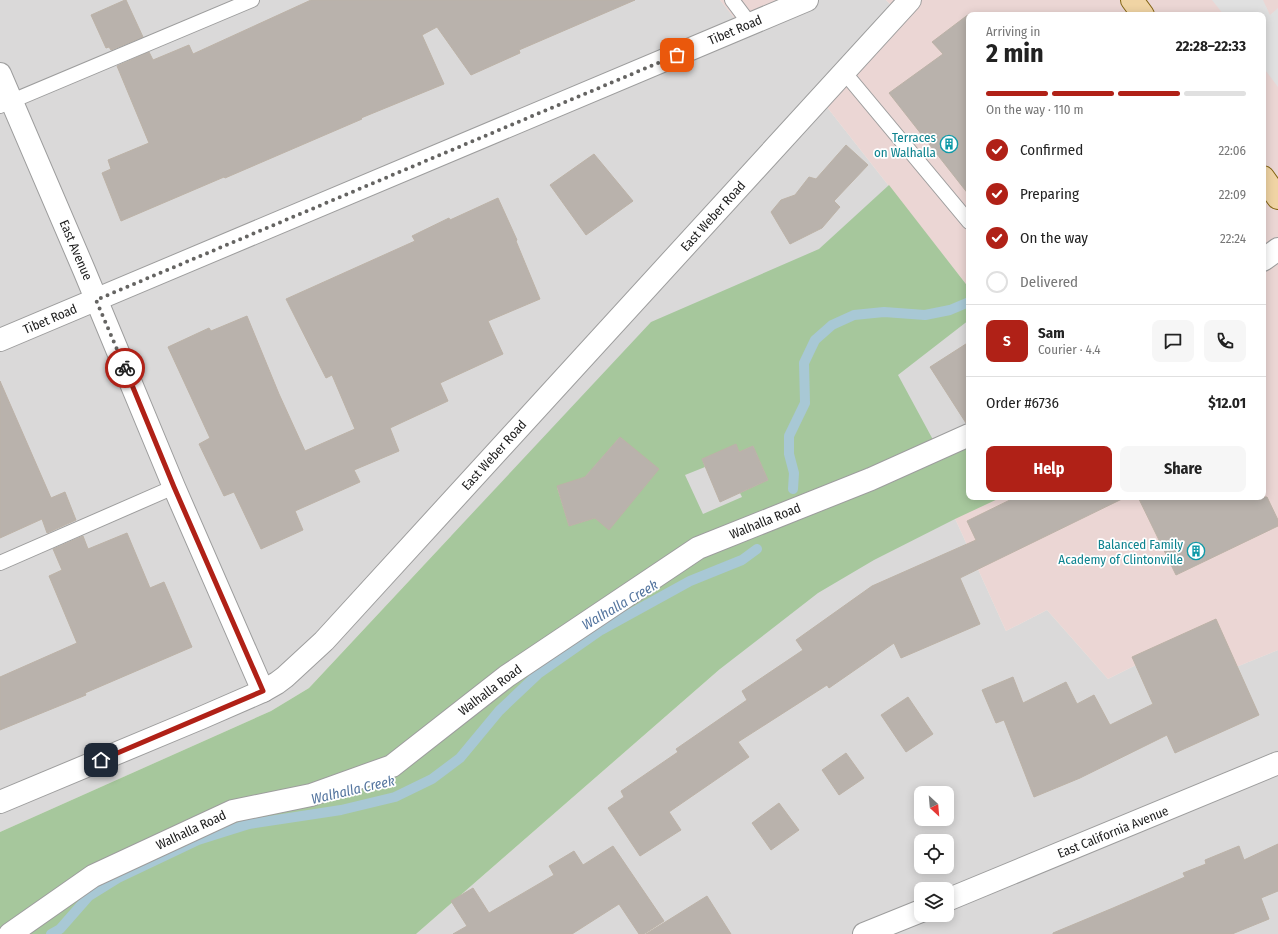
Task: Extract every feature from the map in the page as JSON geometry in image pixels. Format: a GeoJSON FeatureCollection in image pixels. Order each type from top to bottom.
{"type":"FeatureCollection","features":[{"type":"Feature","properties":{"kind":"main road"},"geometry":{"type":"LineString","coordinates":[[1132,0],[1141,12]]}},
{"type":"Feature","properties":{"kind":"main road"},"geometry":{"type":"LineString","coordinates":[[1266,182],[1278,198]]}},
{"type":"Feature","properties":{"kind":"street","name":"Tibet Road"},"geometry":{"type":"LineString","coordinates":[[0,340],[807,0]]}},
{"type":"Feature","properties":{"kind":"street","name":"East Weber Road"},"geometry":{"type":"LineString","coordinates":[[0,802],[201,718],[263,691],[281,680],[324,641],[910,0]]}},
{"type":"Feature","properties":{"kind":"street","name":"East Avenue"},"geometry":{"type":"LineString","coordinates":[[0,74],[6,104],[96,300],[174,487],[263,691]]}},
{"type":"Feature","properties":{"kind":"street"},"geometry":{"type":"LineString","coordinates":[[1266,258],[1278,249]]}},
{"type":"Feature","properties":{"kind":"street","name":"Walhalla Road"},"geometry":{"type":"LineString","coordinates":[[10,934],[93,876],[233,811],[310,795],[392,766],[507,676],[698,548],[872,479],[966,436]]}},
{"type":"Feature","properties":{"kind":"street","name":"East California Avenue"},"geometry":{"type":"LineString","coordinates":[[954,897],[1278,763]]}},
{"type":"Feature","properties":{"kind":"street"},"geometry":{"type":"LineString","coordinates":[[864,934],[914,914]]}},
{"type":"Feature","properties":{"kind":"lane"},"geometry":{"type":"LineString","coordinates":[[6,104],[252,0]]}},
{"type":"Feature","properties":{"kind":"lane"},"geometry":{"type":"LineString","coordinates":[[732,0],[750,24]]}},
{"type":"Feature","properties":{"kind":"lane"},"geometry":{"type":"LineString","coordinates":[[844,72],[966,218]]}},
{"type":"Feature","properties":{"kind":"lane"},"geometry":{"type":"LineString","coordinates":[[0,563],[174,487]]}},
{"type":"Feature","properties":{"kind":"shaded area"},"geometry":{"type":"Polygon","coordinates":[[[0,0],[720,0],[739,24],[795,0],[886,0],[894,8],[819,97],[966,284],[966,443],[934,472],[1006,631],[1047,610],[1108,679],[1184,641],[1204,680],[1278,650],[1278,934],[416,934],[720,669],[451,536],[309,688],[271,711],[0,832],[0,0]]]}},
{"type":"Feature","properties":{"kind":"shaded area"},"geometry":{"type":"Polygon","coordinates":[[[720,0],[795,0],[739,24],[720,0]]]}},
{"type":"Feature","properties":{"kind":"shaded area"},"geometry":{"type":"Polygon","coordinates":[[[886,0],[1278,0],[1278,650],[1204,680],[1184,641],[1108,679],[1047,610],[1006,631],[934,472],[966,495],[966,500],[1266,500],[1266,12],[966,12],[966,284],[819,97],[894,8],[886,0]]]}},
{"type":"Feature","properties":{"kind":"shaded area"},"geometry":{"type":"Polygon","coordinates":[[[1212,0],[1263,0],[1270,15],[1278,8],[1278,87],[1266,71],[1266,12],[1222,12],[1212,0]]]}},
{"type":"Feature","properties":{"kind":"green space"},"geometry":{"type":"Polygon","coordinates":[[[889,185],[966,284],[966,322],[898,375],[938,449],[966,436],[966,500],[996,500],[874,560],[818,593],[720,669],[416,934],[0,934],[0,832],[271,711],[309,688],[651,322],[819,249],[889,185]],[[620,437],[585,477],[557,487],[569,526],[595,518],[609,529],[643,457],[620,437]],[[736,445],[702,459],[705,467],[685,475],[703,514],[742,497],[740,493],[768,480],[753,446],[739,452],[736,445]]]}},
{"type":"Feature","properties":{"kind":"building"},"geometry":{"type":"Polygon","coordinates":[[[125,0],[143,37],[111,50],[109,47],[106,48],[91,15],[125,0]]]}},
{"type":"Feature","properties":{"kind":"building"},"geometry":{"type":"Polygon","coordinates":[[[311,0],[635,0],[519,50],[520,53],[471,75],[437,27],[422,35],[444,84],[121,221],[102,173],[111,169],[108,160],[149,143],[117,66],[149,52],[153,60],[189,45],[193,54],[311,0]]]}},
{"type":"Feature","properties":{"kind":"building","name":"Terraces on Walhalla"},"geometry":{"type":"Polygon","coordinates":[[[966,16],[966,191],[889,93],[943,54],[932,42],[966,16]]]}},
{"type":"Feature","properties":{"kind":"building"},"geometry":{"type":"Polygon","coordinates":[[[846,145],[868,165],[834,201],[840,207],[822,228],[790,244],[771,212],[781,200],[795,195],[809,177],[816,179],[846,145]]]}},
{"type":"Feature","properties":{"kind":"building"},"geometry":{"type":"Polygon","coordinates":[[[594,154],[633,201],[586,235],[550,185],[594,154]]]}},
{"type":"Feature","properties":{"kind":"building"},"geometry":{"type":"Polygon","coordinates":[[[498,198],[517,240],[516,241],[540,299],[488,321],[503,354],[440,383],[448,401],[390,428],[399,451],[354,470],[360,482],[295,511],[303,530],[261,549],[234,492],[224,496],[199,444],[210,438],[168,347],[209,328],[211,331],[247,316],[279,394],[305,451],[355,429],[332,375],[326,378],[286,299],[415,241],[412,236],[449,218],[450,220],[498,198]]]}},
{"type":"Feature","properties":{"kind":"building"},"geometry":{"type":"Polygon","coordinates":[[[966,344],[966,423],[930,367],[966,344]]]}},
{"type":"Feature","properties":{"kind":"building"},"geometry":{"type":"Polygon","coordinates":[[[0,381],[51,498],[65,492],[76,520],[47,533],[42,519],[0,538],[0,381]]]}},
{"type":"Feature","properties":{"kind":"building"},"geometry":{"type":"Polygon","coordinates":[[[620,437],[659,469],[609,530],[595,518],[569,526],[557,486],[585,477],[620,437]]]}},
{"type":"Feature","properties":{"kind":"building"},"geometry":{"type":"Polygon","coordinates":[[[736,444],[739,452],[753,446],[768,480],[720,502],[702,459],[736,444]]]}},
{"type":"Feature","properties":{"kind":"building","name":"Balanced Family Academy of Clintonville"},"geometry":{"type":"Polygon","coordinates":[[[1267,497],[1278,520],[1278,526],[1176,575],[1139,500],[1266,500],[1267,497]]]}},
{"type":"Feature","properties":{"kind":"building"},"geometry":{"type":"Polygon","coordinates":[[[1010,500],[1120,500],[960,578],[980,624],[901,658],[894,643],[829,688],[827,685],[738,742],[749,757],[669,812],[681,830],[640,856],[608,808],[624,797],[621,791],[678,752],[676,749],[747,700],[742,691],[803,650],[796,640],[872,586],[976,540],[967,521],[1010,500]]]}},
{"type":"Feature","properties":{"kind":"building"},"geometry":{"type":"Polygon","coordinates":[[[127,533],[150,588],[164,582],[192,647],[85,693],[86,695],[0,730],[0,677],[77,643],[49,576],[62,570],[53,549],[83,536],[88,549],[127,533]]]}},
{"type":"Feature","properties":{"kind":"building"},"geometry":{"type":"Polygon","coordinates":[[[1216,619],[1259,715],[1175,753],[1167,735],[1080,778],[1034,797],[1004,720],[996,723],[982,690],[1013,677],[1023,703],[1066,682],[1077,704],[1094,695],[1110,725],[1153,704],[1132,657],[1216,619]]]}},
{"type":"Feature","properties":{"kind":"building"},"geometry":{"type":"Polygon","coordinates":[[[908,697],[933,734],[906,752],[881,715],[908,697]]]}},
{"type":"Feature","properties":{"kind":"building"},"geometry":{"type":"Polygon","coordinates":[[[846,753],[864,778],[839,795],[822,770],[846,753]]]}},
{"type":"Feature","properties":{"kind":"building"},"geometry":{"type":"Polygon","coordinates":[[[779,803],[799,830],[771,850],[752,823],[779,803]]]}},
{"type":"Feature","properties":{"kind":"building"},"geometry":{"type":"Polygon","coordinates":[[[1278,844],[1278,891],[1261,898],[1269,919],[1232,934],[1053,934],[1185,877],[1183,873],[1206,864],[1205,860],[1239,846],[1244,860],[1278,844]]]}},
{"type":"Feature","properties":{"kind":"building"},"geometry":{"type":"Polygon","coordinates":[[[613,846],[664,921],[644,934],[639,934],[619,904],[572,934],[453,934],[467,926],[451,901],[473,888],[489,913],[554,875],[549,866],[574,851],[583,865],[613,846]]]}},
{"type":"Feature","properties":{"kind":"building"},"geometry":{"type":"Polygon","coordinates":[[[707,896],[731,934],[646,934],[707,896]]]}},
{"type":"Feature","properties":{"kind":"waterway","name":"Walhalla Creek"},"geometry":{"type":"LineString","coordinates":[[793,489],[794,473],[789,454],[789,436],[805,403],[804,363],[815,340],[832,325],[854,315],[884,312],[925,315],[950,310],[966,303]]}},
{"type":"Feature","properties":{"kind":"waterway","name":"Walhalla Creek"},"geometry":{"type":"LineString","coordinates":[[51,934],[60,929],[89,896],[118,878],[198,840],[249,824],[341,810],[395,797],[432,779],[460,758],[499,711],[538,674],[601,630],[690,581],[742,560],[757,549]]}},
{"type":"Feature","properties":{"kind":"way so far"},"geometry":{"type":"LineString","coordinates":[[125,368],[96,300],[677,55]]}},
{"type":"Feature","properties":{"kind":"place","name":"Terraces on Walhalla"},"geometry":{"type":"Point","coordinates":[949,144]}},
{"type":"Feature","properties":{"kind":"place","name":"Balanced Family Academy of Clintonville"},"geometry":{"type":"Point","coordinates":[1196,551]}},
{"type":"Feature","properties":{"kind":"route"},"geometry":{"type":"LineString","coordinates":[[101,760],[263,691],[174,487],[125,368]]}}]}
